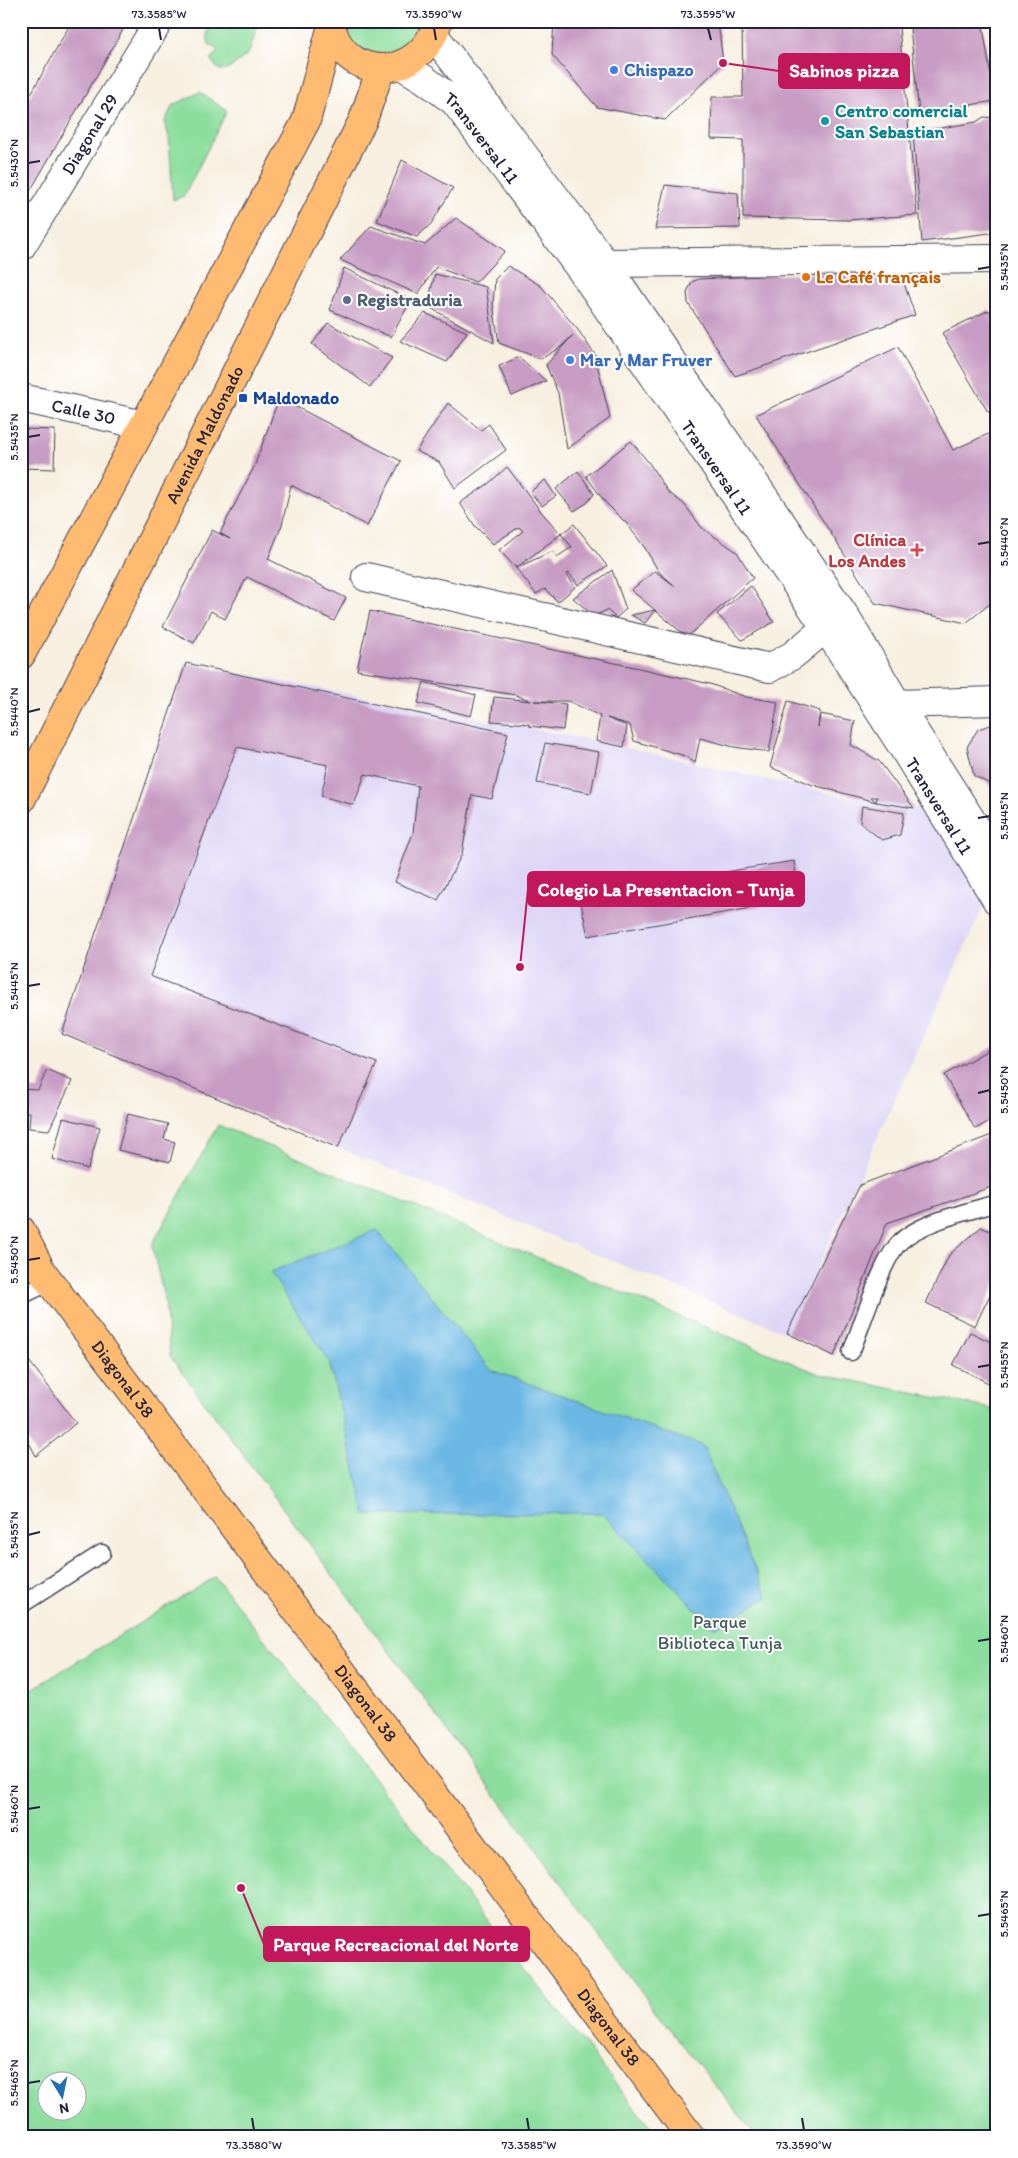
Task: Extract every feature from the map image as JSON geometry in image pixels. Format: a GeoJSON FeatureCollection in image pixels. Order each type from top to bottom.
{"type":"FeatureCollection","features":[{"type":"Feature","properties":{"kind":"main road"},"geometry":{"type":"LineString","coordinates":[[330,25],[338,44],[350,57],[364,65],[391,67],[415,58],[426,48],[436,28]]}},
{"type":"Feature","properties":{"kind":"main road"},"geometry":{"type":"LineString","coordinates":[[22,654],[306,121],[330,25]]}},
{"type":"Feature","properties":{"kind":"main road","name":"Avenida Maldonado"},"geometry":{"type":"LineString","coordinates":[[21,800],[391,67]]}},
{"type":"Feature","properties":{"kind":"main road","name":"Diagonal 38"},"geometry":{"type":"LineString","coordinates":[[21,1230],[33,1268],[691,2137]]}},
{"type":"Feature","properties":{"kind":"street","name":"Diagonal 29"},"geometry":{"type":"LineString","coordinates":[[21,247],[159,21]]}},
{"type":"Feature","properties":{"kind":"street","name":"Transversal 11"},"geometry":{"type":"LineString","coordinates":[[436,28],[594,269],[835,620],[888,708],[997,860]]}},
{"type":"Feature","properties":{"kind":"street","name":"Transversal 11"},"geometry":{"type":"LineString","coordinates":[[391,67],[424,79],[456,102],[594,269]]}},
{"type":"Feature","properties":{"kind":"street"},"geometry":{"type":"LineString","coordinates":[[594,269],[997,258]]}},
{"type":"Feature","properties":{"kind":"street","name":"Calle 30"},"geometry":{"type":"LineString","coordinates":[[21,398],[144,425]]}},
{"type":"Feature","properties":{"kind":"street"},"geometry":{"type":"LineString","coordinates":[[366,577],[770,668],[793,656],[835,620]]}},
{"type":"Feature","properties":{"kind":"street"},"geometry":{"type":"LineString","coordinates":[[888,708],[997,700]]}},
{"type":"Feature","properties":{"kind":"street","name":"Transversal 11"},"geometry":{"type":"LineString","coordinates":[[888,708],[905,751],[997,900]]}},
{"type":"Feature","properties":{"kind":"lane"},"geometry":{"type":"LineString","coordinates":[[851,1352],[890,1253],[902,1240],[932,1223],[997,1203]]}},
{"type":"Feature","properties":{"kind":"lane"},"geometry":{"type":"LineString","coordinates":[[21,1296],[33,1268]]}},
{"type":"Feature","properties":{"kind":"lane"},"geometry":{"type":"LineString","coordinates":[[21,1605],[102,1553]]}},
{"type":"Feature","properties":{"kind":"shaded area"},"geometry":{"type":"Polygon","coordinates":[[[186,663],[596,741],[842,796],[936,811],[987,899],[787,1333],[62,1034],[186,663]]]}},
{"type":"Feature","properties":{"kind":"green space"},"geometry":{"type":"Polygon","coordinates":[[[236,21],[259,21],[249,53],[229,69],[219,70],[211,60],[218,50],[209,45],[207,34],[210,27],[220,24],[234,26],[236,21]]]}},
{"type":"Feature","properties":{"kind":"green space"},"geometry":{"type":"Polygon","coordinates":[[[339,21],[430,21],[425,35],[387,59],[357,50],[339,21]]]}},
{"type":"Feature","properties":{"kind":"green space"},"geometry":{"type":"Polygon","coordinates":[[[200,92],[227,111],[184,196],[173,200],[169,137],[165,122],[172,106],[200,92]]]}},
{"type":"Feature","properties":{"kind":"green space","name":"Parque Biblioteca Tunja"},"geometry":{"type":"Polygon","coordinates":[[[218,1125],[819,1374],[997,1410],[997,2137],[757,2137],[661,2018],[170,1356],[165,1302],[152,1245],[218,1125]]]}},
{"type":"Feature","properties":{"kind":"green space"},"geometry":{"type":"Polygon","coordinates":[[[215,1577],[658,2137],[21,2137],[21,1696],[215,1577]]]}},
{"type":"Feature","properties":{"kind":"water"},"geometry":{"type":"Polygon","coordinates":[[[377,1230],[491,1370],[703,1446],[767,1597],[714,1628],[602,1513],[366,1515],[329,1361],[270,1272],[377,1230]]]}},
{"type":"Feature","properties":{"kind":"building"},"geometry":{"type":"Polygon","coordinates":[[[72,21],[128,21],[21,207],[21,104],[24,106],[72,21]]]}},
{"type":"Feature","properties":{"kind":"building"},"geometry":{"type":"Polygon","coordinates":[[[554,21],[718,21],[723,63],[665,120],[597,107],[552,55],[554,21]]]}},
{"type":"Feature","properties":{"kind":"building","name":"Centro comercial San Sebastian"},"geometry":{"type":"Polygon","coordinates":[[[742,21],[861,21],[899,27],[917,215],[847,220],[743,218],[743,140],[711,139],[712,97],[743,97],[742,21]]]}},
{"type":"Feature","properties":{"kind":"building"},"geometry":{"type":"Polygon","coordinates":[[[941,21],[982,21],[995,101],[919,113],[910,28],[941,21]]]}},
{"type":"Feature","properties":{"kind":"building"},"geometry":{"type":"Polygon","coordinates":[[[984,117],[997,118],[997,232],[922,242],[913,133],[976,122],[984,117]]]}},
{"type":"Feature","properties":{"kind":"building"},"geometry":{"type":"Polygon","coordinates":[[[402,160],[453,188],[431,224],[417,237],[377,221],[402,160]]]}},
{"type":"Feature","properties":{"kind":"building"},"geometry":{"type":"Polygon","coordinates":[[[665,185],[738,193],[740,228],[655,229],[665,185]]]}},
{"type":"Feature","properties":{"kind":"building"},"geometry":{"type":"Polygon","coordinates":[[[456,218],[505,251],[476,282],[436,267],[418,294],[340,260],[371,226],[425,245],[456,218]]]}},
{"type":"Feature","properties":{"kind":"building"},"geometry":{"type":"Polygon","coordinates":[[[508,266],[541,286],[578,330],[595,355],[610,418],[567,449],[558,393],[546,365],[573,335],[562,346],[541,359],[499,343],[493,304],[495,279],[508,266]]]}},
{"type":"Feature","properties":{"kind":"building"},"geometry":{"type":"Polygon","coordinates":[[[344,268],[411,300],[391,337],[330,310],[344,268]]]}},
{"type":"Feature","properties":{"kind":"building"},"geometry":{"type":"Polygon","coordinates":[[[899,269],[915,315],[735,376],[688,303],[687,292],[692,282],[699,279],[899,269]]]}},
{"type":"Feature","properties":{"kind":"building"},"geometry":{"type":"Polygon","coordinates":[[[435,274],[486,287],[494,343],[427,306],[435,274]]]}},
{"type":"Feature","properties":{"kind":"building"},"geometry":{"type":"Polygon","coordinates":[[[989,310],[997,325],[997,407],[988,412],[942,333],[989,310]]]}},
{"type":"Feature","properties":{"kind":"building"},"geometry":{"type":"Polygon","coordinates":[[[425,313],[467,332],[447,362],[400,341],[425,313]]]}},
{"type":"Feature","properties":{"kind":"building"},"geometry":{"type":"Polygon","coordinates":[[[328,323],[392,358],[370,387],[312,344],[328,323]]]}},
{"type":"Feature","properties":{"kind":"building"},"geometry":{"type":"Polygon","coordinates":[[[898,347],[953,450],[997,430],[997,598],[966,623],[875,603],[756,415],[898,347]]]}},
{"type":"Feature","properties":{"kind":"building"},"geometry":{"type":"Polygon","coordinates":[[[519,357],[546,381],[512,396],[499,366],[519,357]]]}},
{"type":"Feature","properties":{"kind":"building"},"geometry":{"type":"Polygon","coordinates":[[[279,398],[401,461],[367,526],[291,485],[282,525],[268,559],[346,598],[334,621],[247,577],[225,619],[211,611],[194,643],[163,627],[212,530],[230,539],[220,533],[254,467],[279,398]]]}},
{"type":"Feature","properties":{"kind":"building"},"geometry":{"type":"Polygon","coordinates":[[[448,403],[481,430],[489,424],[506,450],[455,488],[439,462],[416,451],[448,403]]]}},
{"type":"Feature","properties":{"kind":"building"},"geometry":{"type":"Polygon","coordinates":[[[21,429],[55,430],[54,469],[21,468],[21,429]]]}},
{"type":"Feature","properties":{"kind":"building"},"geometry":{"type":"Polygon","coordinates":[[[631,441],[649,463],[668,492],[684,504],[702,528],[737,552],[753,578],[687,637],[631,590],[655,571],[675,586],[659,572],[645,548],[627,524],[605,502],[586,476],[631,441]]]}},
{"type":"Feature","properties":{"kind":"building"},"geometry":{"type":"Polygon","coordinates":[[[507,467],[561,534],[516,568],[499,550],[523,531],[519,527],[493,544],[475,526],[460,503],[488,484],[507,467]]]}},
{"type":"Feature","properties":{"kind":"building"},"geometry":{"type":"Polygon","coordinates":[[[578,471],[594,494],[587,503],[574,511],[556,489],[578,471]]]}},
{"type":"Feature","properties":{"kind":"building"},"geometry":{"type":"Polygon","coordinates":[[[545,480],[556,496],[542,506],[530,492],[545,480]]]}},
{"type":"Feature","properties":{"kind":"building"},"geometry":{"type":"Polygon","coordinates":[[[574,524],[607,566],[578,585],[569,573],[567,574],[575,587],[558,602],[545,589],[536,594],[516,568],[553,551],[557,557],[572,547],[561,534],[574,524]]]}},
{"type":"Feature","properties":{"kind":"building"},"geometry":{"type":"Polygon","coordinates":[[[612,570],[626,609],[616,618],[607,610],[594,616],[573,598],[612,570]]]}},
{"type":"Feature","properties":{"kind":"building"},"geometry":{"type":"Polygon","coordinates":[[[751,586],[774,622],[742,640],[717,614],[751,586]]]}},
{"type":"Feature","properties":{"kind":"building"},"geometry":{"type":"Polygon","coordinates":[[[655,610],[645,623],[631,615],[655,610]]]}},
{"type":"Feature","properties":{"kind":"building"},"geometry":{"type":"Polygon","coordinates":[[[370,611],[648,670],[710,684],[746,697],[778,702],[769,752],[734,747],[700,738],[695,763],[685,756],[634,741],[630,725],[607,718],[627,726],[624,747],[596,741],[600,716],[568,701],[534,701],[566,704],[563,730],[529,726],[529,724],[491,721],[494,697],[531,701],[516,695],[357,670],[370,611]]]}},
{"type":"Feature","properties":{"kind":"building"},"geometry":{"type":"Polygon","coordinates":[[[186,663],[508,733],[492,799],[472,795],[462,854],[438,900],[395,882],[413,833],[418,786],[365,774],[354,805],[321,796],[328,765],[237,747],[150,976],[377,1063],[338,1148],[62,1034],[186,663]]]}},
{"type":"Feature","properties":{"kind":"building"},"geometry":{"type":"Polygon","coordinates":[[[424,682],[476,695],[471,716],[418,703],[424,682]]]}},
{"type":"Feature","properties":{"kind":"building"},"geometry":{"type":"Polygon","coordinates":[[[788,701],[820,711],[818,727],[820,714],[855,721],[851,745],[879,761],[914,808],[876,802],[813,785],[770,767],[788,701]]]}},
{"type":"Feature","properties":{"kind":"building"},"geometry":{"type":"Polygon","coordinates":[[[997,723],[997,797],[988,783],[974,776],[967,747],[978,729],[997,723]]]}},
{"type":"Feature","properties":{"kind":"building"},"geometry":{"type":"Polygon","coordinates":[[[545,743],[599,752],[591,793],[537,783],[545,743]]]}},
{"type":"Feature","properties":{"kind":"building"},"geometry":{"type":"Polygon","coordinates":[[[862,806],[904,813],[900,835],[882,840],[860,823],[862,806]]]}},
{"type":"Feature","properties":{"kind":"building"},"geometry":{"type":"Polygon","coordinates":[[[794,861],[799,900],[588,936],[579,895],[794,861]]]}},
{"type":"Feature","properties":{"kind":"building"},"geometry":{"type":"Polygon","coordinates":[[[997,1045],[997,1117],[975,1129],[944,1075],[997,1045]]]}},
{"type":"Feature","properties":{"kind":"building"},"geometry":{"type":"Polygon","coordinates":[[[47,1070],[72,1081],[49,1130],[29,1128],[30,1112],[21,1112],[21,1089],[38,1090],[47,1070]]]}},
{"type":"Feature","properties":{"kind":"building"},"geometry":{"type":"Polygon","coordinates":[[[128,1114],[168,1124],[164,1139],[175,1142],[170,1162],[118,1150],[128,1114]]]}},
{"type":"Feature","properties":{"kind":"building"},"geometry":{"type":"Polygon","coordinates":[[[63,1118],[100,1127],[88,1169],[52,1159],[63,1118]]]}},
{"type":"Feature","properties":{"kind":"building"},"geometry":{"type":"Polygon","coordinates":[[[997,1133],[997,1185],[887,1223],[834,1356],[787,1333],[860,1185],[997,1133]]]}},
{"type":"Feature","properties":{"kind":"building"},"geometry":{"type":"Polygon","coordinates":[[[981,1227],[997,1234],[997,1280],[975,1326],[926,1303],[949,1255],[981,1227]]]}},
{"type":"Feature","properties":{"kind":"building"},"geometry":{"type":"Polygon","coordinates":[[[970,1332],[997,1345],[997,1380],[994,1386],[953,1365],[970,1332]]]}},
{"type":"Feature","properties":{"kind":"building"},"geometry":{"type":"Polygon","coordinates":[[[23,1353],[76,1423],[36,1456],[21,1427],[21,1355],[23,1353]]]}},
{"type":"Feature","properties":{"kind":"place","name":"Sabinos pizza"},"geometry":{"type":"Point","coordinates":[723,63]}},
{"type":"Feature","properties":{"kind":"place","name":"Chispazo"},"geometry":{"type":"Point","coordinates":[614,70]}},
{"type":"Feature","properties":{"kind":"place","name":"Centro comercial San Sebastian"},"geometry":{"type":"Point","coordinates":[825,121]}},
{"type":"Feature","properties":{"kind":"place","name":"Le Café français"},"geometry":{"type":"Point","coordinates":[806,277]}},
{"type":"Feature","properties":{"kind":"place","name":"Registraduria"},"geometry":{"type":"Point","coordinates":[347,300]}},
{"type":"Feature","properties":{"kind":"place","name":"Mar y Mar Fruver"},"geometry":{"type":"Point","coordinates":[570,360]}},
{"type":"Feature","properties":{"kind":"place","name":"Maldonado"},"geometry":{"type":"Point","coordinates":[243,398]}},
{"type":"Feature","properties":{"kind":"place","name":"Clínica Los Andes"},"geometry":{"type":"Point","coordinates":[917,550]}},
{"type":"Feature","properties":{"kind":"place","name":"Colegio La Presentacion - Tunja"},"geometry":{"type":"Point","coordinates":[520,967]}},
{"type":"Feature","properties":{"kind":"place","name":"Parque Recreacional del Norte"},"geometry":{"type":"Point","coordinates":[241,1888]}}]}
